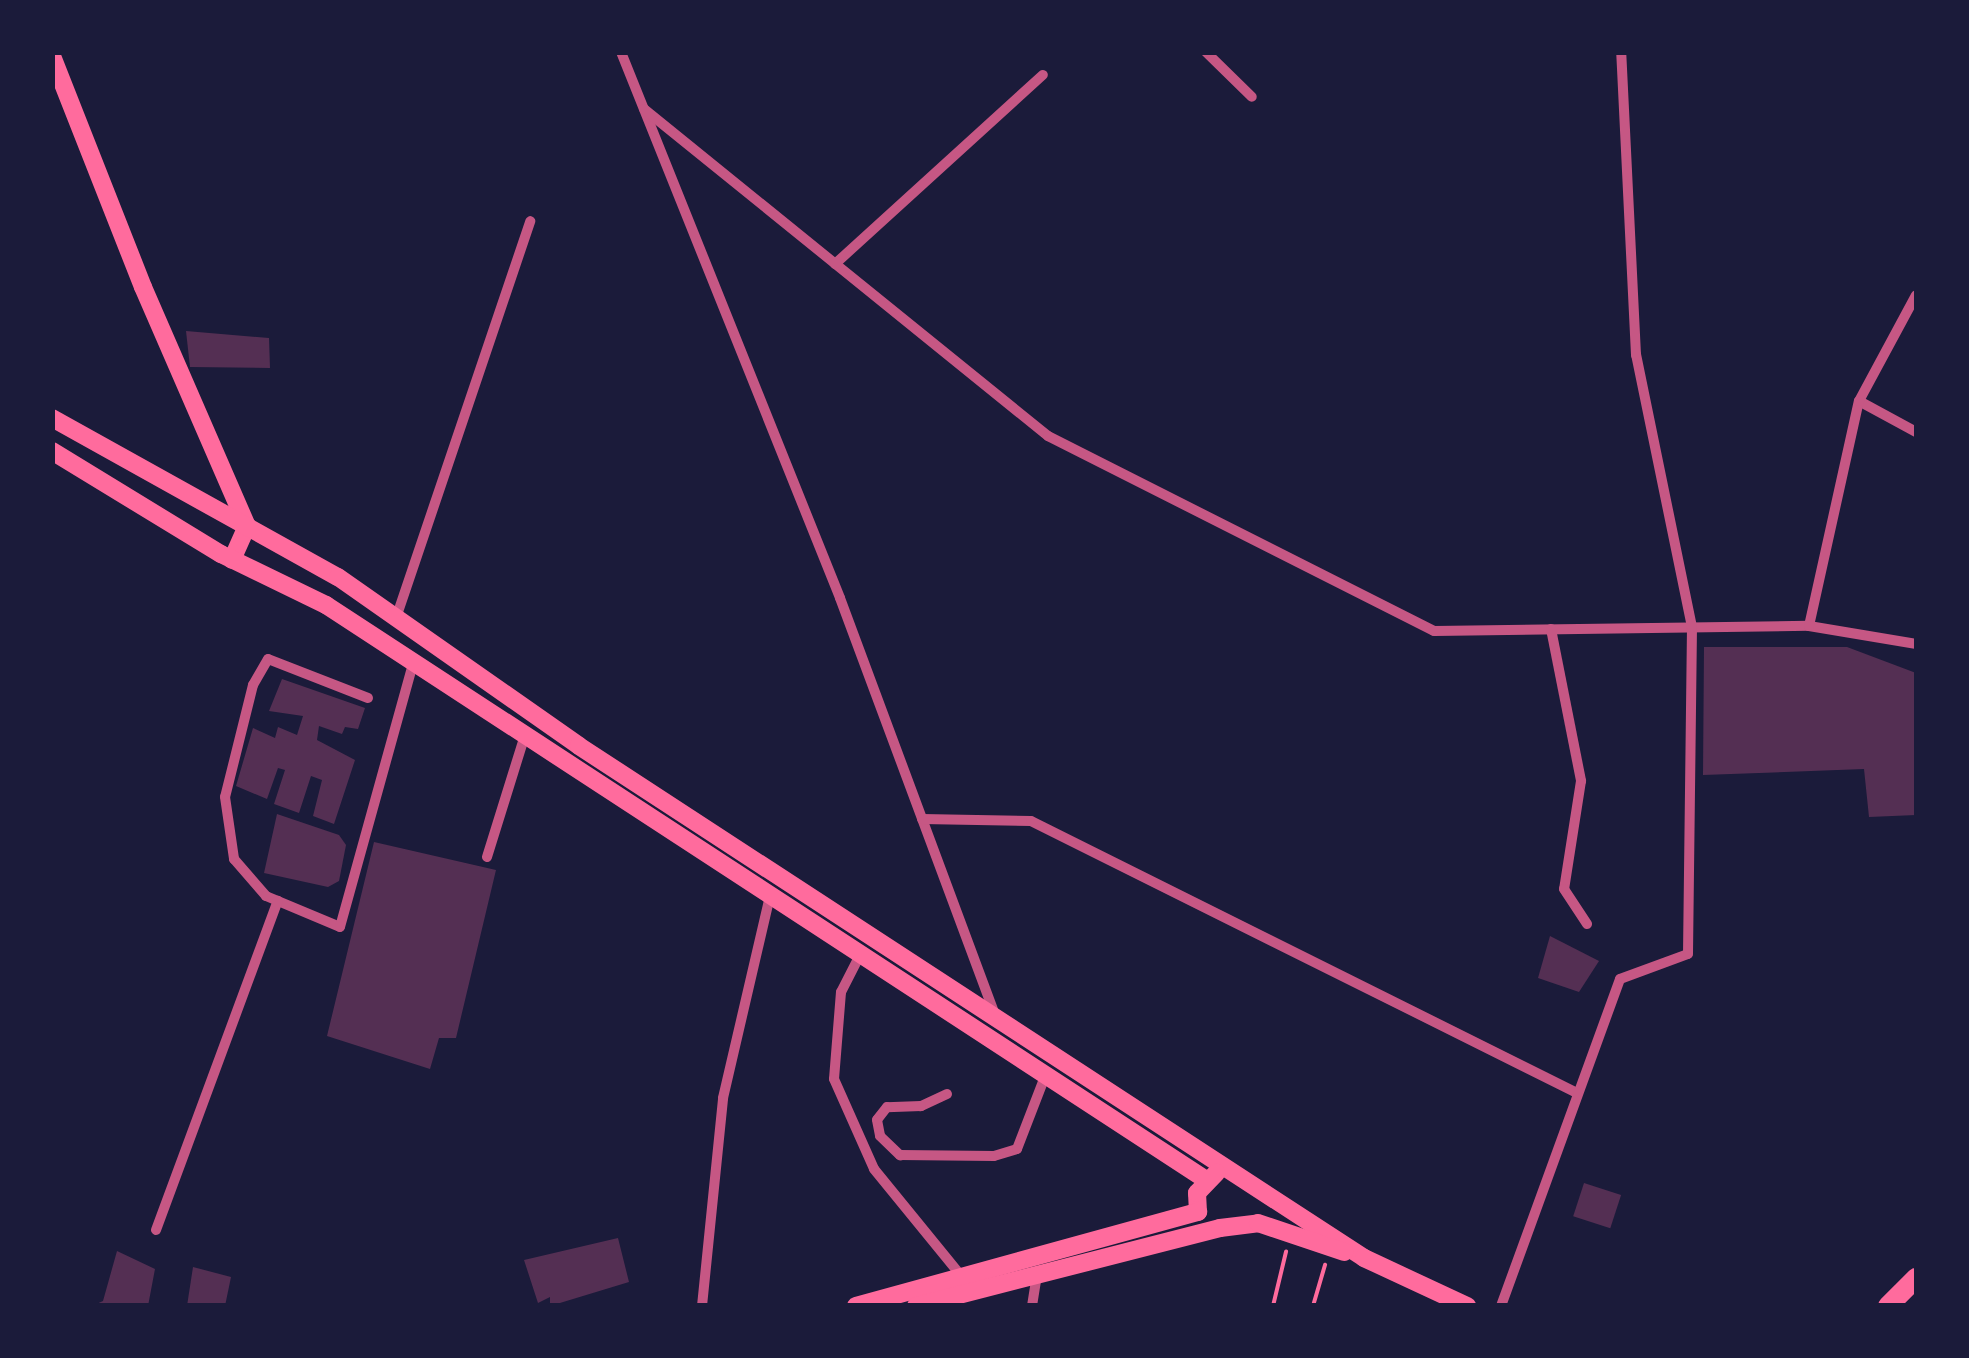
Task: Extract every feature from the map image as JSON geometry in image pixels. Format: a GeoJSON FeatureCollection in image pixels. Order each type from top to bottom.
{"type":"FeatureCollection","features":[{"type":"Feature","properties":{"kind":"main road"},"geometry":{"type":"LineString","coordinates":[[52,56],[247,526],[232,560]]}},
{"type":"Feature","properties":{"kind":"main road"},"geometry":{"type":"LineString","coordinates":[[52,418],[247,526],[396,618],[579,746],[1364,1258]]}},
{"type":"Feature","properties":{"kind":"main road"},"geometry":{"type":"LineString","coordinates":[[52,451],[232,560],[326,605],[524,738],[1206,1179]]}},
{"type":"Feature","properties":{"kind":"main road"},"geometry":{"type":"LineString","coordinates":[[1198,1212],[1197,1193],[1206,1179],[1236,1172]]}},
{"type":"Feature","properties":{"kind":"main road"},"geometry":{"type":"LineString","coordinates":[[1258,1223],[1261,1189]]}},
{"type":"Feature","properties":{"kind":"main road"},"geometry":{"type":"LineString","coordinates":[[856,1306],[1198,1212]]}},
{"type":"Feature","properties":{"kind":"main road"},"geometry":{"type":"LineString","coordinates":[[1198,1212],[1220,1228]]}},
{"type":"Feature","properties":{"kind":"main road"},"geometry":{"type":"LineString","coordinates":[[916,1306],[1220,1228],[1258,1223],[1364,1258],[1466,1306]]}},
{"type":"Feature","properties":{"kind":"main road"},"geometry":{"type":"LineString","coordinates":[[1888,1306],[1916,1278]]}},
{"type":"Feature","properties":{"kind":"street"},"geometry":{"type":"LineString","coordinates":[[621,52],[922,819],[994,1014]]}},
{"type":"Feature","properties":{"kind":"street"},"geometry":{"type":"LineString","coordinates":[[1206,52],[1252,97]]}},
{"type":"Feature","properties":{"kind":"street"},"geometry":{"type":"LineString","coordinates":[[1500,1306],[1620,979],[1688,954],[1692,628],[1636,354],[1621,52]]}},
{"type":"Feature","properties":{"kind":"street"},"geometry":{"type":"LineString","coordinates":[[835,264],[1043,74]]}},
{"type":"Feature","properties":{"kind":"street"},"geometry":{"type":"LineString","coordinates":[[644,110],[1066,445],[1434,631],[1809,626],[1916,644]]}},
{"type":"Feature","properties":{"kind":"street"},"geometry":{"type":"LineString","coordinates":[[396,618],[530,221]]}},
{"type":"Feature","properties":{"kind":"street"},"geometry":{"type":"LineString","coordinates":[[1809,626],[1859,401],[1916,295]]}},
{"type":"Feature","properties":{"kind":"street"},"geometry":{"type":"LineString","coordinates":[[1859,401],[1916,432]]}},
{"type":"Feature","properties":{"kind":"street"},"geometry":{"type":"LineString","coordinates":[[1551,629],[1581,781],[1564,889],[1587,924]]}},
{"type":"Feature","properties":{"kind":"street"},"geometry":{"type":"LineString","coordinates":[[368,698],[268,659],[253,684],[225,797],[234,859],[266,896],[340,926],[413,663]]}},
{"type":"Feature","properties":{"kind":"street"},"geometry":{"type":"LineString","coordinates":[[488,857],[524,738]]}},
{"type":"Feature","properties":{"kind":"street"},"geometry":{"type":"LineString","coordinates":[[922,819],[1031,822],[1577,1093]]}},
{"type":"Feature","properties":{"kind":"street"},"geometry":{"type":"LineString","coordinates":[[702,1306],[723,1098],[770,896]]}},
{"type":"Feature","properties":{"kind":"street"},"geometry":{"type":"LineString","coordinates":[[156,1230],[278,901]]}},
{"type":"Feature","properties":{"kind":"street"},"geometry":{"type":"LineString","coordinates":[[861,953],[842,992],[834,1079],[874,1168],[964,1278]]}},
{"type":"Feature","properties":{"kind":"street"},"geometry":{"type":"LineString","coordinates":[[947,1094],[921,1106],[887,1107],[876,1120],[880,1136],[900,1155],[994,1156],[1017,1148],[1047,1073]]}},
{"type":"Feature","properties":{"kind":"street"},"geometry":{"type":"LineString","coordinates":[[1032,1306],[1037,1274]]}},
{"type":"Feature","properties":{"kind":"path"},"geometry":{"type":"LineString","coordinates":[[1273,1306],[1290,1234]]}},
{"type":"Feature","properties":{"kind":"path"},"geometry":{"type":"LineString","coordinates":[[1313,1306],[1330,1251]]}},
{"type":"Feature","properties":{"kind":"building"},"geometry":{"type":"Polygon","coordinates":[[[186,331],[269,338],[270,368],[190,367],[186,331]]]}},
{"type":"Feature","properties":{"kind":"building"},"geometry":{"type":"Polygon","coordinates":[[[1704,647],[1847,647],[1916,673],[1916,815],[1869,817],[1864,769],[1703,775],[1704,647]]]}},
{"type":"Feature","properties":{"kind":"building"},"geometry":{"type":"Polygon","coordinates":[[[282,679],[365,708],[358,729],[345,727],[342,734],[319,726],[317,740],[355,760],[334,824],[313,816],[322,780],[311,776],[299,813],[274,804],[285,770],[278,768],[267,799],[236,786],[253,728],[275,738],[278,727],[297,735],[303,716],[269,711],[282,679]]]}},
{"type":"Feature","properties":{"kind":"building"},"geometry":{"type":"Polygon","coordinates":[[[277,814],[339,835],[346,845],[339,881],[328,887],[264,873],[277,814]]]}},
{"type":"Feature","properties":{"kind":"building"},"geometry":{"type":"Polygon","coordinates":[[[374,842],[496,870],[456,1038],[439,1038],[430,1069],[327,1036],[374,842]]]}},
{"type":"Feature","properties":{"kind":"building"},"geometry":{"type":"Polygon","coordinates":[[[1550,936],[1599,961],[1579,992],[1538,978],[1550,936]]]}},
{"type":"Feature","properties":{"kind":"building"},"geometry":{"type":"Polygon","coordinates":[[[1584,1183],[1621,1195],[1610,1228],[1573,1216],[1584,1183]]]}},
{"type":"Feature","properties":{"kind":"building"},"geometry":{"type":"Polygon","coordinates":[[[618,1238],[629,1282],[550,1306],[550,1297],[538,1303],[524,1260],[618,1238]]]}},
{"type":"Feature","properties":{"kind":"building"},"geometry":{"type":"Polygon","coordinates":[[[117,1251],[155,1269],[148,1306],[92,1306],[103,1301],[117,1251]]]}},
{"type":"Feature","properties":{"kind":"building"},"geometry":{"type":"Polygon","coordinates":[[[193,1267],[231,1277],[225,1306],[187,1306],[193,1267]]]}}]}
